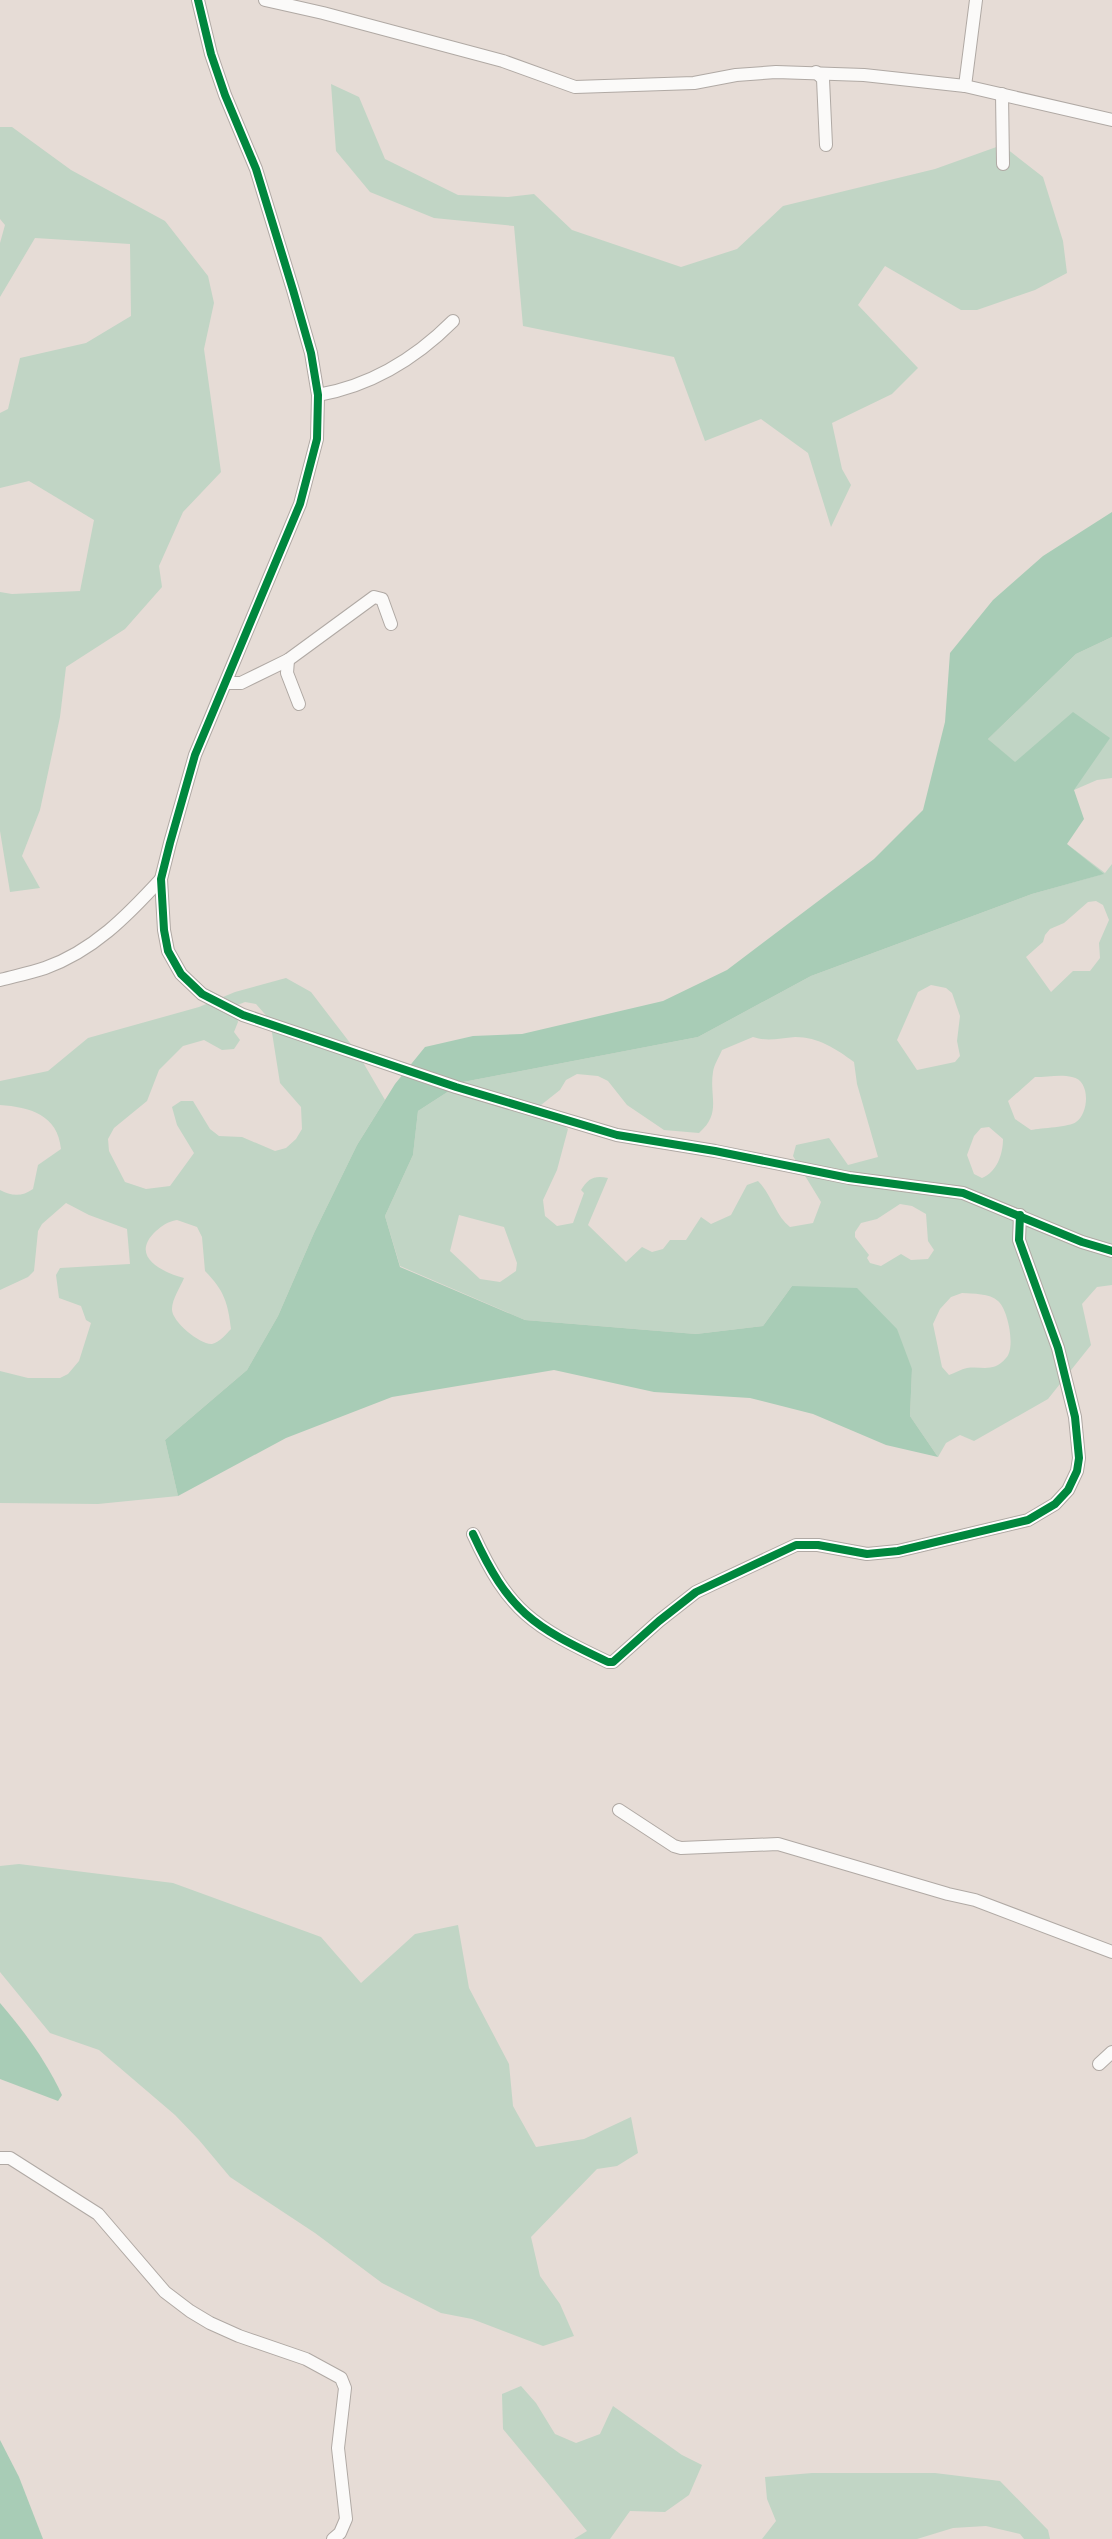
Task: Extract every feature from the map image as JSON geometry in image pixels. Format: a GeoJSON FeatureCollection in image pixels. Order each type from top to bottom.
{"type":"FeatureCollection","features":[{"type":"Feature","properties":{"kind":"street"},"geometry":{"type":"LineString","coordinates":[[198,0],[214,64],[256,169],[311,353],[318,395],[317,439],[309,477],[277,562],[195,755],[161,879],[165,942],[173,963],[191,985],[202,994],[243,1015],[456,1087],[627,1138],[715,1151],[849,1178],[963,1193],[1082,1242],[1112,1251]]}},
{"type":"Feature","properties":{"kind":"street"},"geometry":{"type":"LineString","coordinates":[[265,0],[323,13],[503,61],[575,87],[694,83],[736,75],[816,72],[907,78],[964,86],[1112,120]]}},
{"type":"Feature","properties":{"kind":"street"},"geometry":{"type":"LineString","coordinates":[[964,86],[976,0]]}},
{"type":"Feature","properties":{"kind":"street"},"geometry":{"type":"LineString","coordinates":[[816,72],[823,79],[825,145]]}},
{"type":"Feature","properties":{"kind":"street"},"geometry":{"type":"LineString","coordinates":[[1002,94],[1003,164]]}},
{"type":"Feature","properties":{"kind":"street"},"geometry":{"type":"LineString","coordinates":[[318,395],[336,392],[388,371],[437,337],[453,321]]}},
{"type":"Feature","properties":{"kind":"street"},"geometry":{"type":"LineString","coordinates":[[226,683],[241,683],[288,660],[374,597],[382,599],[391,624]]}},
{"type":"Feature","properties":{"kind":"street"},"geometry":{"type":"LineString","coordinates":[[288,660],[287,673],[299,704]]}},
{"type":"Feature","properties":{"kind":"street"},"geometry":{"type":"LineString","coordinates":[[0,980],[50,966],[103,937],[131,913],[161,879]]}},
{"type":"Feature","properties":{"kind":"street"},"geometry":{"type":"LineString","coordinates":[[473,1534],[488,1567],[500,1586],[535,1624],[555,1637],[608,1662],[613,1662],[659,1620],[696,1592],[796,1545],[818,1545],[867,1554],[898,1551],[1028,1520],[1042,1513],[1055,1504],[1068,1490],[1077,1471],[1079,1458],[1075,1417],[1058,1348],[1019,1240],[1020,1215]]}},
{"type":"Feature","properties":{"kind":"street"},"geometry":{"type":"LineString","coordinates":[[619,1810],[674,1846],[691,1849],[778,1844],[975,1900],[1112,1952]]}},
{"type":"Feature","properties":{"kind":"street"},"geometry":{"type":"LineString","coordinates":[[1099,2064],[1112,2052]]}},
{"type":"Feature","properties":{"kind":"street"},"geometry":{"type":"LineString","coordinates":[[0,2158],[10,2158],[98,2214],[165,2292],[210,2324],[306,2359],[341,2378],[345,2388],[338,2448],[346,2518],[340,2533],[333,2539]]}},
{"type":"Feature","properties":{"kind":"green space"},"geometry":{"type":"Polygon","coordinates":[[[331,84],[359,97],[385,159],[458,195],[508,197],[534,194],[572,230],[681,267],[737,249],[783,206],[935,169],[1002,145],[1043,177],[1063,241],[1067,273],[1035,290],[977,310],[961,310],[885,266],[858,305],[918,368],[892,394],[832,423],[842,469],[851,485],[831,527],[808,453],[761,419],[705,441],[674,357],[523,326],[514,226],[434,218],[370,192],[336,151],[331,84]]]}},
{"type":"Feature","properties":{"kind":"green space"},"geometry":{"type":"Polygon","coordinates":[[[0,127],[12,127],[71,170],[165,221],[208,276],[214,303],[204,349],[221,472],[183,512],[159,566],[162,587],[125,629],[66,667],[60,717],[40,810],[22,856],[40,888],[10,892],[0,831],[0,592],[12,594],[80,591],[94,520],[29,481],[0,488],[0,413],[8,409],[20,358],[86,343],[131,316],[130,244],[35,238],[0,297],[0,243],[5,225],[0,219],[0,127]]]}},
{"type":"Feature","properties":{"kind":"green space"},"geometry":{"type":"Polygon","coordinates":[[[1112,512],[1112,637],[1076,654],[988,739],[1015,762],[1073,712],[1110,738],[1074,790],[1084,819],[1067,844],[1104,874],[1032,894],[811,976],[698,1037],[463,1082],[418,1111],[413,1155],[385,1216],[400,1267],[525,1320],[696,1334],[763,1326],[792,1286],[857,1288],[897,1329],[912,1369],[910,1416],[938,1457],[886,1445],[813,1414],[750,1398],[654,1392],[554,1370],[392,1397],[286,1438],[178,1496],[165,1440],[247,1370],[278,1316],[314,1233],[357,1145],[395,1084],[425,1047],[473,1036],[522,1034],[663,1001],[727,970],[874,859],[923,810],[945,722],[950,653],[993,600],[1043,556],[1112,512]]]}},
{"type":"Feature","properties":{"kind":"green space"},"geometry":{"type":"Polygon","coordinates":[[[1112,637],[1112,778],[1097,780],[1074,790],[1014,762],[988,739],[1076,654],[1112,637]]]}},
{"type":"Feature","properties":{"kind":"green space"},"geometry":{"type":"Polygon","coordinates":[[[1067,844],[1105,873],[1112,864],[1112,1285],[1097,1287],[1082,1304],[1091,1345],[1048,1399],[974,1441],[960,1435],[946,1443],[938,1457],[910,1416],[912,1369],[792,1286],[763,1326],[696,1334],[525,1320],[400,1266],[385,1216],[413,1155],[418,1111],[463,1082],[698,1037],[811,976],[1032,894],[1103,874],[1067,844]],[[1096,901],[1088,902],[1064,923],[1050,929],[1043,942],[1026,957],[1051,992],[1073,971],[1090,971],[1100,958],[1099,943],[1109,920],[1103,905],[1096,901]],[[931,985],[918,992],[897,1040],[917,1070],[955,1062],[960,1056],[957,1041],[960,1016],[952,993],[946,988],[931,985]],[[753,1037],[722,1050],[715,1064],[712,1081],[712,1112],[706,1126],[699,1133],[664,1130],[627,1105],[608,1081],[598,1076],[577,1074],[566,1080],[560,1090],[541,1105],[568,1129],[557,1170],[543,1200],[545,1216],[557,1226],[573,1223],[584,1193],[581,1190],[584,1186],[592,1178],[608,1178],[588,1225],[626,1262],[642,1247],[652,1252],[663,1249],[670,1240],[686,1240],[701,1217],[711,1224],[731,1215],[747,1185],[758,1181],[790,1227],[813,1223],[821,1202],[793,1156],[796,1145],[829,1138],[848,1165],[878,1157],[857,1084],[854,1062],[827,1045],[812,1039],[795,1037],[769,1039],[753,1037]],[[1035,1077],[1008,1101],[1015,1119],[1031,1130],[1073,1124],[1084,1112],[1085,1090],[1078,1079],[1072,1077],[1035,1077]],[[989,1127],[981,1128],[974,1136],[967,1155],[974,1174],[982,1178],[992,1171],[998,1162],[1003,1139],[989,1127]],[[900,1204],[877,1219],[861,1223],[855,1232],[855,1237],[869,1255],[867,1258],[870,1263],[881,1266],[901,1254],[911,1260],[928,1259],[934,1250],[928,1241],[926,1214],[912,1206],[900,1204]],[[459,1215],[450,1251],[480,1279],[500,1282],[516,1271],[517,1263],[504,1227],[459,1215]],[[962,1293],[951,1297],[940,1309],[933,1324],[942,1367],[949,1375],[967,1368],[997,1366],[1006,1358],[1010,1346],[1010,1329],[1002,1305],[995,1298],[981,1294],[962,1293]]]}},
{"type":"Feature","properties":{"kind":"green space"},"geometry":{"type":"Polygon","coordinates":[[[286,978],[311,992],[357,1052],[385,1100],[357,1145],[314,1233],[278,1316],[247,1370],[165,1440],[178,1496],[98,1504],[0,1503],[0,1371],[28,1378],[60,1378],[68,1374],[79,1361],[91,1323],[86,1320],[81,1306],[59,1298],[56,1275],[60,1268],[130,1264],[127,1229],[89,1215],[66,1203],[42,1224],[38,1231],[34,1271],[28,1277],[0,1290],[0,1190],[16,1195],[33,1189],[38,1165],[61,1149],[59,1137],[54,1128],[41,1115],[22,1108],[0,1105],[0,1081],[48,1071],[88,1038],[199,1007],[235,992],[286,978]],[[245,1002],[235,1006],[238,1022],[234,1032],[240,1040],[234,1049],[222,1050],[204,1040],[183,1046],[159,1070],[147,1101],[114,1128],[108,1139],[109,1151],[125,1182],[146,1189],[170,1186],[194,1153],[177,1125],[172,1107],[181,1101],[193,1101],[210,1129],[219,1136],[242,1137],[275,1151],[286,1148],[296,1139],[302,1129],[301,1107],[280,1083],[270,1020],[256,1004],[245,1002]],[[177,1220],[165,1224],[156,1231],[146,1248],[147,1255],[151,1262],[166,1272],[184,1278],[173,1301],[173,1314],[181,1326],[194,1337],[212,1344],[220,1340],[231,1329],[226,1304],[217,1284],[205,1271],[202,1237],[197,1227],[177,1220]]]}},
{"type":"Feature","properties":{"kind":"green space"},"geometry":{"type":"Polygon","coordinates":[[[19,1864],[173,1883],[321,1937],[361,1983],[415,1934],[458,1925],[469,1988],[509,2064],[513,2106],[536,2147],[584,2139],[631,2117],[638,2153],[617,2166],[597,2169],[531,2237],[540,2276],[560,2304],[574,2336],[543,2346],[472,2319],[441,2313],[382,2283],[315,2233],[230,2177],[175,2115],[99,2050],[50,2033],[0,1972],[0,1866],[19,1864]]]}},
{"type":"Feature","properties":{"kind":"green space"},"geometry":{"type":"Polygon","coordinates":[[[0,2003],[49,2070],[62,2095],[58,2101],[0,2079],[0,2003]]]}},
{"type":"Feature","properties":{"kind":"green space"},"geometry":{"type":"Polygon","coordinates":[[[521,2386],[536,2403],[555,2434],[576,2443],[600,2434],[613,2406],[682,2455],[702,2465],[689,2495],[665,2512],[630,2511],[610,2539],[574,2539],[587,2531],[503,2429],[502,2394],[521,2386]]]}},
{"type":"Feature","properties":{"kind":"green space"},"geometry":{"type":"Polygon","coordinates":[[[0,2440],[19,2477],[43,2539],[0,2539],[0,2440]]]}},
{"type":"Feature","properties":{"kind":"green space"},"geometry":{"type":"Polygon","coordinates":[[[812,2473],[935,2473],[1000,2481],[1048,2530],[1050,2539],[1024,2539],[1020,2534],[986,2526],[953,2528],[917,2539],[762,2539],[776,2521],[767,2499],[765,2477],[812,2473]]]}},
{"type":"Feature","properties":{"kind":"cycle path"},"geometry":{"type":"LineString","coordinates":[[198,0],[211,54],[225,95],[256,169],[293,290],[311,353],[318,395],[317,439],[300,504],[195,755],[161,879],[164,930],[168,951],[181,974],[202,994],[243,1015],[456,1087],[617,1135],[715,1151],[849,1178],[963,1193],[1082,1242],[1112,1251]]}},
{"type":"Feature","properties":{"kind":"cycle path"},"geometry":{"type":"LineString","coordinates":[[473,1534],[499,1582],[526,1614],[560,1638],[608,1662],[613,1662],[696,1592],[796,1545],[818,1545],[867,1554],[898,1551],[1028,1520],[1055,1504],[1068,1490],[1077,1471],[1079,1458],[1075,1417],[1058,1348],[1019,1240],[1020,1215]]}}]}
